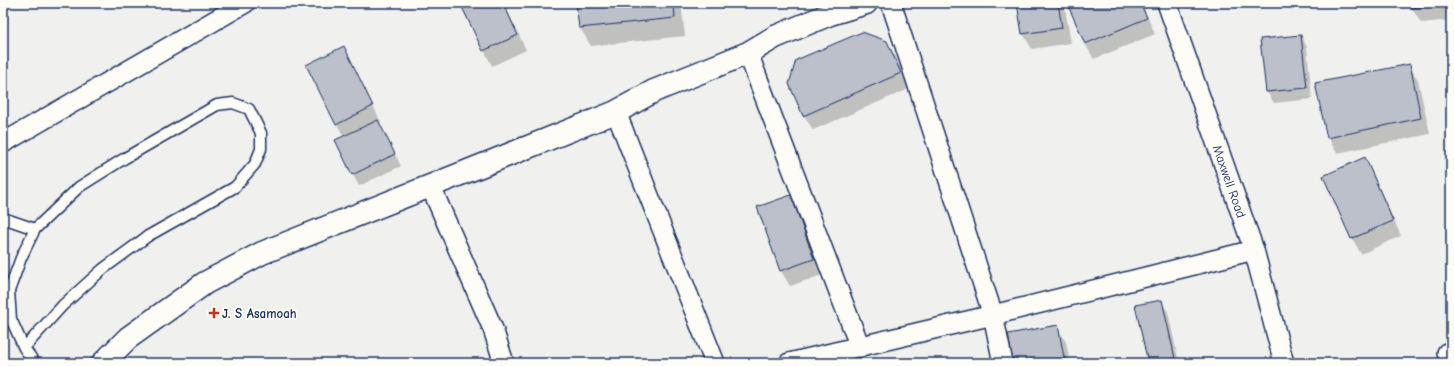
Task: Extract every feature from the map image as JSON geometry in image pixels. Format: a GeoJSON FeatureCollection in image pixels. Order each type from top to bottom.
{"type":"FeatureCollection","features":[{"type":"Feature","properties":{"kind":"street"},"geometry":{"type":"LineString","coordinates":[[3,143],[245,3]]}},
{"type":"Feature","properties":{"kind":"street"},"geometry":{"type":"LineString","coordinates":[[104,363],[128,338],[205,283],[262,253],[431,187],[616,112],[654,91],[748,53],[776,36],[830,14],[866,3]]}},
{"type":"Feature","properties":{"kind":"street"},"geometry":{"type":"LineString","coordinates":[[891,3],[993,315],[1003,363]]}},
{"type":"Feature","properties":{"kind":"street","name":"Maxwell Road"},"geometry":{"type":"LineString","coordinates":[[1167,3],[1254,250],[1284,363]]}},
{"type":"Feature","properties":{"kind":"street"},"geometry":{"type":"LineString","coordinates":[[748,53],[860,347]]}},
{"type":"Feature","properties":{"kind":"street"},"geometry":{"type":"LineString","coordinates":[[616,112],[715,363]]}},
{"type":"Feature","properties":{"kind":"street"},"geometry":{"type":"LineString","coordinates":[[431,187],[493,329],[504,363]]}},
{"type":"Feature","properties":{"kind":"street"},"geometry":{"type":"LineString","coordinates":[[789,363],[993,315],[1254,250]]}},
{"type":"Feature","properties":{"kind":"lane"},"geometry":{"type":"LineString","coordinates":[[24,348],[63,305],[103,269],[148,236],[235,187],[255,164],[261,150],[261,133],[249,109],[233,103],[217,105],[125,158],[79,187],[35,228],[21,258],[9,290],[11,319],[24,348],[35,363]]}},
{"type":"Feature","properties":{"kind":"lane"},"geometry":{"type":"LineString","coordinates":[[3,218],[35,228]]}},
{"type":"Feature","properties":{"kind":"building"},"geometry":{"type":"Polygon","coordinates":[[[460,3],[503,3],[518,35],[483,51],[460,3]]]}},
{"type":"Feature","properties":{"kind":"building"},"geometry":{"type":"Polygon","coordinates":[[[576,3],[674,3],[675,18],[579,28],[576,3]]]}},
{"type":"Feature","properties":{"kind":"building"},"geometry":{"type":"Polygon","coordinates":[[[1017,3],[1058,3],[1062,28],[1022,34],[1017,3]]]}},
{"type":"Feature","properties":{"kind":"building"},"geometry":{"type":"Polygon","coordinates":[[[1067,3],[1140,3],[1147,18],[1085,44],[1067,3]]]}},
{"type":"Feature","properties":{"kind":"building"},"geometry":{"type":"Polygon","coordinates":[[[1411,3],[1451,3],[1451,4],[1411,8],[1411,3]]]}},
{"type":"Feature","properties":{"kind":"building"},"geometry":{"type":"Polygon","coordinates":[[[862,32],[887,41],[901,73],[803,116],[789,84],[796,60],[862,32]]]}},
{"type":"Feature","properties":{"kind":"building"},"geometry":{"type":"Polygon","coordinates":[[[1301,35],[1307,88],[1266,92],[1260,39],[1301,35]]]}},
{"type":"Feature","properties":{"kind":"building"},"geometry":{"type":"Polygon","coordinates":[[[344,46],[373,106],[336,125],[306,65],[344,46]]]}},
{"type":"Feature","properties":{"kind":"building"},"geometry":{"type":"Polygon","coordinates":[[[1410,64],[1421,118],[1327,138],[1315,83],[1410,64]]]}},
{"type":"Feature","properties":{"kind":"building"},"geometry":{"type":"Polygon","coordinates":[[[378,120],[395,154],[352,175],[335,140],[378,120]]]}},
{"type":"Feature","properties":{"kind":"building"},"geometry":{"type":"Polygon","coordinates":[[[1365,157],[1393,221],[1351,239],[1323,176],[1365,157]]]}},
{"type":"Feature","properties":{"kind":"building"},"geometry":{"type":"Polygon","coordinates":[[[791,195],[814,259],[780,271],[757,207],[791,195]]]}},
{"type":"Feature","properties":{"kind":"building"},"geometry":{"type":"Polygon","coordinates":[[[1162,300],[1176,363],[1148,363],[1135,305],[1162,300]]]}},
{"type":"Feature","properties":{"kind":"building"},"geometry":{"type":"Polygon","coordinates":[[[1058,325],[1065,363],[1013,363],[1008,334],[1058,325]]]}},
{"type":"Feature","properties":{"kind":"place","name":"J. S Asamoah"},"geometry":{"type":"Point","coordinates":[214,313]}}]}
